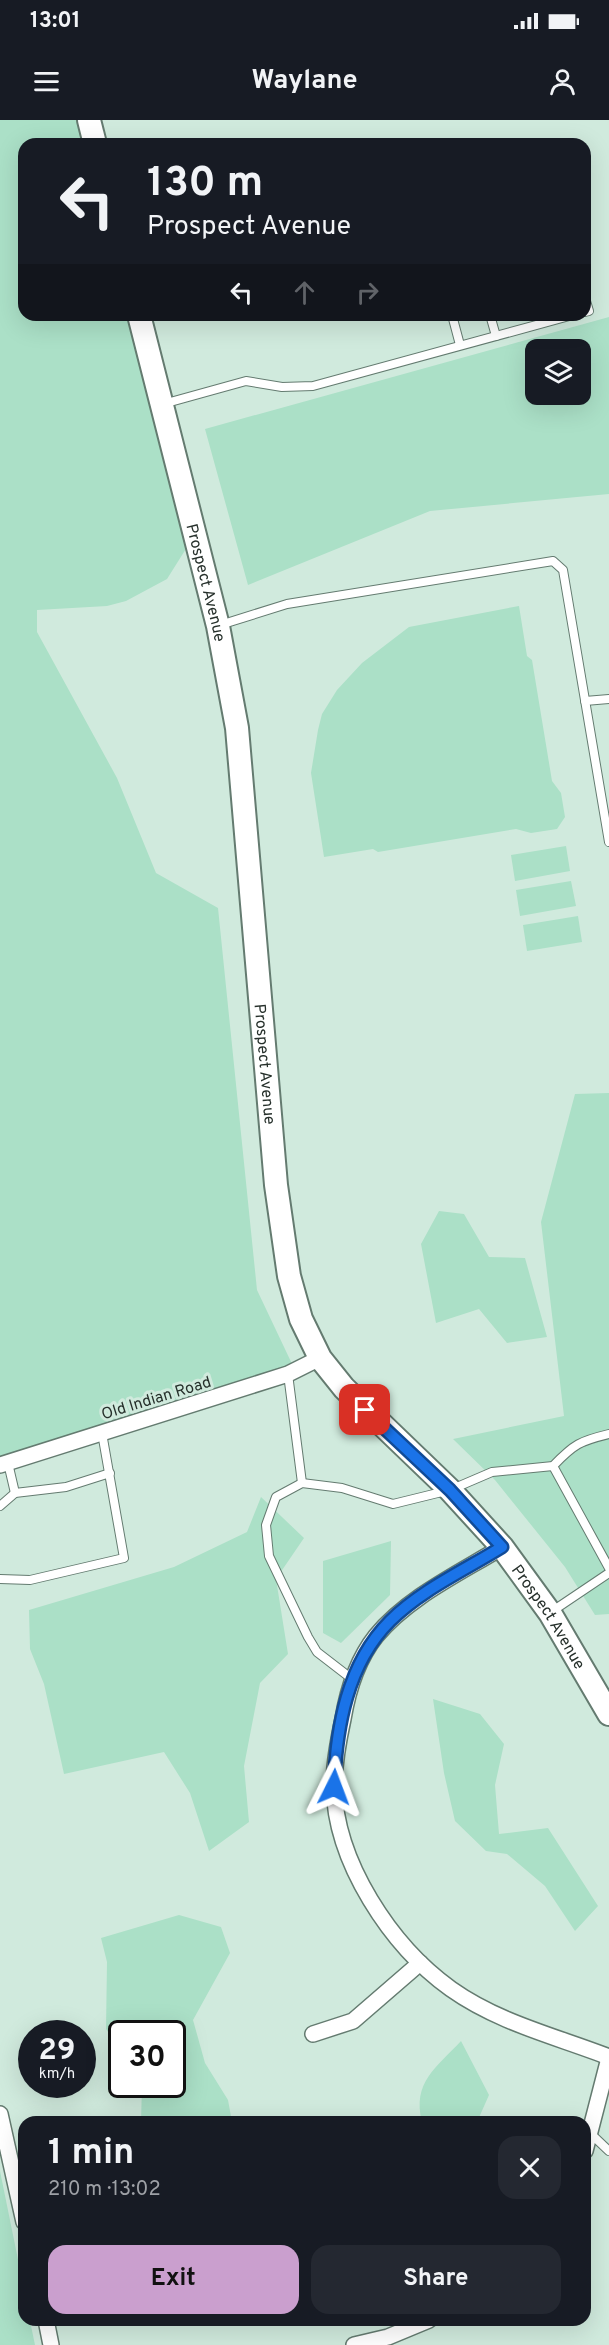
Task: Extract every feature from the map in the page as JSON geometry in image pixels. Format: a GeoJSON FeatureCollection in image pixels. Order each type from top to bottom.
{"type":"FeatureCollection","features":[{"type":"Feature","properties":{"kind":"main road"},"geometry":{"type":"LineString","coordinates":[[89,120],[94,138]]}},
{"type":"Feature","properties":{"kind":"main road","name":"Prospect Avenue"},"geometry":{"type":"LineString","coordinates":[[141,321],[218,626],[237,728],[282,1240],[297,1308],[306,1333],[320,1358],[365,1410],[450,1490],[502,1547],[550,1613],[609,1714]]}},
{"type":"Feature","properties":{"kind":"street","name":"Old Indian Road"},"geometry":{"type":"LineString","coordinates":[[4,1464],[288,1374],[320,1358]]}},
{"type":"Feature","properties":{"kind":"street"},"geometry":{"type":"LineString","coordinates":[[502,1547],[432,1590],[392,1619],[376,1637],[352,1679],[337,1743],[334,1787],[339,1822],[349,1857],[361,1882],[398,1938],[420,1963],[451,1989],[484,2009],[518,2025],[609,2057],[591,2129]]}},
{"type":"Feature","properties":{"kind":"street"},"geometry":{"type":"LineString","coordinates":[[314,2034],[353,2021],[420,1963]]}},
{"type":"Feature","properties":{"kind":"street"},"geometry":{"type":"LineString","coordinates":[[1,2124],[18,2196]]}},
{"type":"Feature","properties":{"kind":"street"},"geometry":{"type":"LineString","coordinates":[[47,2326],[51,2345]]}},
{"type":"Feature","properties":{"kind":"street"},"geometry":{"type":"LineString","coordinates":[[356,2345],[388,2337],[415,2326]]}},
{"type":"Feature","properties":{"kind":"lane"},"geometry":{"type":"LineString","coordinates":[[454,321],[460,345]]}},
{"type":"Feature","properties":{"kind":"lane"},"geometry":{"type":"LineString","coordinates":[[492,321],[496,336]]}},
{"type":"Feature","properties":{"kind":"lane"},"geometry":{"type":"LineString","coordinates":[[162,405],[246,381],[282,387],[313,386],[496,336],[535,321]]}},
{"type":"Feature","properties":{"kind":"lane"},"geometry":{"type":"LineString","coordinates":[[218,626],[287,604],[553,561],[563,570],[609,842]]}},
{"type":"Feature","properties":{"kind":"lane"},"geometry":{"type":"LineString","coordinates":[[585,701],[609,699]]}},
{"type":"Feature","properties":{"kind":"lane"},"geometry":{"type":"LineString","coordinates":[[288,1374],[302,1483]]}},
{"type":"Feature","properties":{"kind":"lane"},"geometry":{"type":"LineString","coordinates":[[0,1579],[30,1580],[124,1558],[102,1433]]}},
{"type":"Feature","properties":{"kind":"lane"},"geometry":{"type":"LineString","coordinates":[[352,1679],[317,1652],[269,1556],[267,1525],[276,1497],[302,1483],[342,1488],[393,1504],[450,1490],[492,1472],[554,1466],[571,1447],[585,1440],[609,1434]]}},
{"type":"Feature","properties":{"kind":"lane"},"geometry":{"type":"LineString","coordinates":[[4,1464],[15,1493]]}},
{"type":"Feature","properties":{"kind":"lane"},"geometry":{"type":"LineString","coordinates":[[554,1466],[609,1568]]}},
{"type":"Feature","properties":{"kind":"lane"},"geometry":{"type":"LineString","coordinates":[[0,1506],[15,1493],[66,1487],[110,1473]]}},
{"type":"Feature","properties":{"kind":"lane"},"geometry":{"type":"LineString","coordinates":[[550,1613],[609,1573]]}},
{"type":"Feature","properties":{"kind":"lane"},"geometry":{"type":"LineString","coordinates":[[591,2134],[609,2151]]}},
{"type":"Feature","properties":{"kind":"green space"},"geometry":{"type":"Polygon","coordinates":[[[0,120],[77,120],[82,138],[18,138],[18,321],[129,321],[189,544],[167,579],[126,601],[107,606],[37,610],[37,632],[117,778],[156,873],[218,908],[257,1290],[293,1366],[0,1463],[0,120]]]}},
{"type":"Feature","properties":{"kind":"green space"},"geometry":{"type":"Polygon","coordinates":[[[609,317],[609,494],[430,511],[248,585],[205,429],[525,340],[525,405],[591,405],[591,339],[530,339],[609,317]]]}},
{"type":"Feature","properties":{"kind":"green space"},"geometry":{"type":"Polygon","coordinates":[[[519,606],[527,656],[532,660],[552,781],[561,793],[565,817],[557,829],[531,833],[516,829],[378,852],[373,849],[324,857],[311,773],[322,714],[337,690],[362,663],[409,627],[519,606]]]}},
{"type":"Feature","properties":{"kind":"green space"},"geometry":{"type":"Polygon","coordinates":[[[566,846],[570,871],[515,881],[511,855],[566,846]]]}},
{"type":"Feature","properties":{"kind":"green space"},"geometry":{"type":"Polygon","coordinates":[[[571,881],[576,906],[520,916],[516,890],[571,881]]]}},
{"type":"Feature","properties":{"kind":"green space"},"geometry":{"type":"Polygon","coordinates":[[[578,916],[582,942],[527,951],[523,925],[578,916]]]}},
{"type":"Feature","properties":{"kind":"green space"},"geometry":{"type":"Polygon","coordinates":[[[609,1093],[609,1614],[595,1615],[565,1567],[495,1480],[453,1439],[564,1416],[541,1222],[575,1094],[609,1093]]]}},
{"type":"Feature","properties":{"kind":"green space"},"geometry":{"type":"Polygon","coordinates":[[[439,1211],[464,1214],[489,1257],[525,1258],[547,1337],[507,1343],[479,1309],[436,1323],[421,1244],[439,1211]]]}},
{"type":"Feature","properties":{"kind":"green space"},"geometry":{"type":"Polygon","coordinates":[[[261,1497],[304,1538],[276,1579],[288,1654],[260,1683],[244,1766],[249,1822],[209,1851],[190,1793],[164,1752],[64,1774],[44,1684],[30,1649],[29,1610],[174,1567],[247,1532],[261,1497]]]}},
{"type":"Feature","properties":{"kind":"green space"},"geometry":{"type":"Polygon","coordinates":[[[391,1541],[390,1595],[341,1643],[323,1633],[323,1561],[391,1541]]]}},
{"type":"Feature","properties":{"kind":"green space"},"geometry":{"type":"Polygon","coordinates":[[[433,1699],[480,1714],[504,1744],[495,1785],[499,1834],[548,1828],[598,1906],[575,1931],[545,1886],[507,1854],[486,1851],[455,1821],[444,1773],[433,1699]]]}},
{"type":"Feature","properties":{"kind":"green space"},"geometry":{"type":"Polygon","coordinates":[[[179,1915],[221,1927],[230,1953],[193,2020],[205,2063],[228,2100],[231,2116],[141,2116],[142,2098],[186,2098],[186,2020],[108,2020],[108,2032],[106,2029],[107,1962],[101,1938],[179,1915]]]}},
{"type":"Feature","properties":{"kind":"green space"},"geometry":{"type":"Polygon","coordinates":[[[461,2041],[489,2095],[480,2116],[421,2116],[420,2096],[423,2086],[435,2068],[461,2041]]]}},
{"type":"Feature","properties":{"kind":"green space"},"geometry":{"type":"Polygon","coordinates":[[[0,2171],[18,2260],[18,2326],[31,2326],[35,2345],[0,2345],[0,2171]]]}},
{"type":"Feature","properties":{"kind":"route"},"geometry":{"type":"LineString","coordinates":[[334,1787],[337,1743],[346,1699],[363,1656],[376,1637],[392,1619],[432,1590],[502,1547],[450,1490],[365,1410]]}}]}
